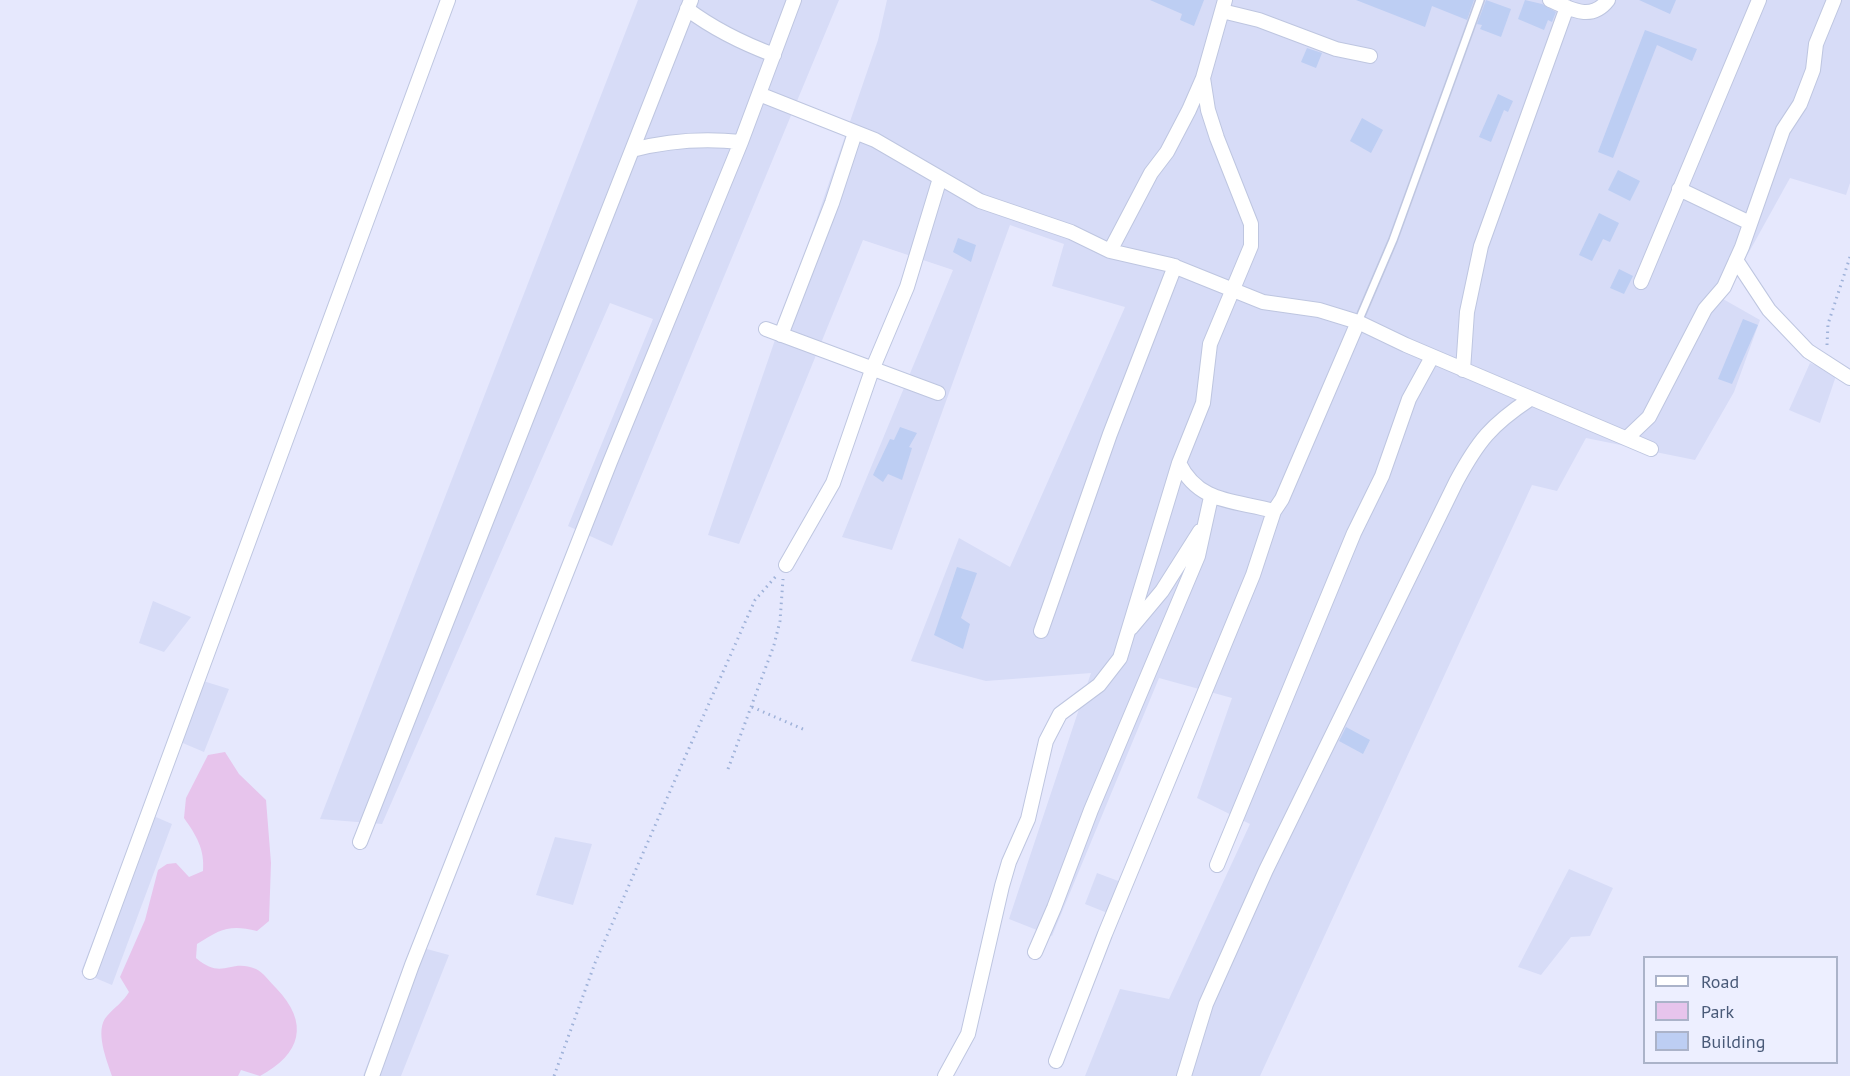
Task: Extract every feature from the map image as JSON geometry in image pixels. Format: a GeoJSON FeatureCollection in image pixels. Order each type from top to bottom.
{"type":"FeatureCollection","features":[{"type":"Feature","properties":{"kind":"street"},"geometry":{"type":"LineString","coordinates":[[90,972],[448,0]]}},
{"type":"Feature","properties":{"kind":"street"},"geometry":{"type":"LineString","coordinates":[[372,1076],[412,965],[610,462],[741,142],[794,0]]}},
{"type":"Feature","properties":{"kind":"street"},"geometry":{"type":"LineString","coordinates":[[1550,0],[1583,14],[1600,10],[1608,0]]}},
{"type":"Feature","properties":{"kind":"street"},"geometry":{"type":"LineString","coordinates":[[1641,282],[1759,0]]}},
{"type":"Feature","properties":{"kind":"street"},"geometry":{"type":"LineString","coordinates":[[1628,437],[1653,409],[1700,318],[1724,287],[1750,223],[1783,130],[1800,104],[1812,70],[1816,44],[1834,0]]}},
{"type":"Feature","properties":{"kind":"street"},"geometry":{"type":"LineString","coordinates":[[360,842],[689,4],[706,23],[739,42],[774,55]]}},
{"type":"Feature","properties":{"kind":"street"},"geometry":{"type":"LineString","coordinates":[[1110,250],[1151,173],[1178,131],[1203,78],[1224,6],[1336,49],[1370,56]]}},
{"type":"Feature","properties":{"kind":"street"},"geometry":{"type":"LineString","coordinates":[[1463,370],[1467,312],[1481,246],[1567,7]]}},
{"type":"Feature","properties":{"kind":"street"},"geometry":{"type":"LineString","coordinates":[[945,1076],[968,1034],[1002,886],[1009,862],[1028,819],[1046,741],[1060,714],[1099,685],[1120,658],[1179,463],[1203,403],[1210,344],[1251,246],[1251,224],[1217,138],[1208,110],[1203,78]]}},
{"type":"Feature","properties":{"kind":"street"},"geometry":{"type":"LineString","coordinates":[[759,94],[874,141],[980,201],[1071,232],[1110,250],[1175,266],[1263,302],[1319,310],[1358,322],[1432,357],[1530,399],[1628,437],[1651,449]]}},
{"type":"Feature","properties":{"kind":"street"},"geometry":{"type":"LineString","coordinates":[[781,334],[828,213],[855,132]]}},
{"type":"Feature","properties":{"kind":"street"},"geometry":{"type":"LineString","coordinates":[[632,150],[695,139],[741,142]]}},
{"type":"Feature","properties":{"kind":"street"},"geometry":{"type":"LineString","coordinates":[[786,566],[833,483],[872,370],[907,287],[940,178]]}},
{"type":"Feature","properties":{"kind":"street"},"geometry":{"type":"LineString","coordinates":[[1678,189],[1750,223]]}},
{"type":"Feature","properties":{"kind":"street"},"geometry":{"type":"LineString","coordinates":[[1736,260],[1769,310],[1808,351],[1850,378]]}},
{"type":"Feature","properties":{"kind":"street"},"geometry":{"type":"LineString","coordinates":[[1041,631],[1110,434],[1175,266]]}},
{"type":"Feature","properties":{"kind":"street"},"geometry":{"type":"LineString","coordinates":[[1056,1060],[1105,934],[1253,575],[1274,511],[1282,499],[1358,322]]}},
{"type":"Feature","properties":{"kind":"street"},"geometry":{"type":"LineString","coordinates":[[766,329],[938,393]]}},
{"type":"Feature","properties":{"kind":"street"},"geometry":{"type":"LineString","coordinates":[[1217,865],[1354,533],[1382,476],[1409,399],[1432,357]]}},
{"type":"Feature","properties":{"kind":"street"},"geometry":{"type":"LineString","coordinates":[[1184,1076],[1206,1004],[1266,870],[1456,482],[1477,443],[1502,417],[1530,399]]}},
{"type":"Feature","properties":{"kind":"street"},"geometry":{"type":"LineString","coordinates":[[1179,463],[1190,482],[1211,497],[1274,511]]}},
{"type":"Feature","properties":{"kind":"street"},"geometry":{"type":"LineString","coordinates":[[1035,952],[1091,810],[1198,556],[1211,497]]}},
{"type":"Feature","properties":{"kind":"street"},"geometry":{"type":"LineString","coordinates":[[1128,633],[1162,591],[1205,522]]}},
{"type":"Feature","properties":{"kind":"lane"},"geometry":{"type":"LineString","coordinates":[[1358,322],[1394,240],[1480,0]]}},
{"type":"Feature","properties":{"kind":"path"},"geometry":{"type":"LineString","coordinates":[[1826,362],[1828,324],[1850,257]]}},
{"type":"Feature","properties":{"kind":"path"},"geometry":{"type":"LineString","coordinates":[[728,769],[774,645],[780,621],[781,589],[786,566]]}},
{"type":"Feature","properties":{"kind":"path"},"geometry":{"type":"LineString","coordinates":[[554,1076],[595,963],[755,600],[786,566]]}},
{"type":"Feature","properties":{"kind":"path"},"geometry":{"type":"LineString","coordinates":[[752,707],[805,730]]}},
{"type":"Feature","properties":{"kind":"shaded area"},"geometry":{"type":"Polygon","coordinates":[[[638,0],[839,0],[612,546],[568,526],[653,319],[610,303],[382,824],[320,819],[638,0]]]}},
{"type":"Feature","properties":{"kind":"shaded area"},"geometry":{"type":"Polygon","coordinates":[[[887,0],[1850,0],[1850,183],[1846,195],[1790,178],[1723,299],[1760,320],[1734,392],[1695,460],[1586,438],[1557,491],[1532,485],[1260,1076],[1085,1076],[1120,989],[1169,999],[1250,824],[1197,798],[1232,698],[1159,678],[1052,936],[1009,919],[1091,673],[986,681],[911,661],[959,538],[1010,567],[1125,307],[1052,286],[1064,244],[1010,225],[892,550],[842,537],[953,270],[863,240],[739,544],[708,535],[878,40],[887,0]]]}},
{"type":"Feature","properties":{"kind":"shaded area"},"geometry":{"type":"Polygon","coordinates":[[[1810,363],[1837,373],[1820,423],[1789,410],[1810,363]]]}},
{"type":"Feature","properties":{"kind":"shaded area"},"geometry":{"type":"Polygon","coordinates":[[[153,601],[191,617],[164,652],[139,643],[153,601]]]}},
{"type":"Feature","properties":{"kind":"shaded area"},"geometry":{"type":"Polygon","coordinates":[[[200,680],[229,689],[204,752],[178,741],[200,680]]]}},
{"type":"Feature","properties":{"kind":"shaded area"},"geometry":{"type":"Polygon","coordinates":[[[142,811],[172,824],[112,985],[81,972],[142,811]]]}},
{"type":"Feature","properties":{"kind":"shaded area"},"geometry":{"type":"Polygon","coordinates":[[[555,837],[592,844],[573,905],[536,895],[555,837]]]}},
{"type":"Feature","properties":{"kind":"shaded area"},"geometry":{"type":"Polygon","coordinates":[[[1569,869],[1613,888],[1590,936],[1571,937],[1541,975],[1518,967],[1569,869]]]}},
{"type":"Feature","properties":{"kind":"shaded area"},"geometry":{"type":"Polygon","coordinates":[[[1097,873],[1121,882],[1110,914],[1085,904],[1097,873]]]}},
{"type":"Feature","properties":{"kind":"shaded area"},"geometry":{"type":"Polygon","coordinates":[[[412,945],[449,955],[401,1076],[363,1076],[412,945]]]}},
{"type":"Feature","properties":{"kind":"green space"},"geometry":{"type":"Polygon","coordinates":[[[225,752],[239,774],[266,800],[271,863],[269,921],[257,931],[232,928],[212,935],[197,944],[196,958],[213,968],[247,966],[261,972],[287,1001],[294,1013],[297,1025],[296,1037],[285,1058],[260,1076],[241,1070],[238,1076],[112,1076],[103,1046],[103,1022],[129,992],[120,977],[145,920],[158,870],[167,864],[176,863],[189,877],[203,871],[203,856],[199,843],[184,818],[186,798],[208,755],[225,752]]]}},
{"type":"Feature","properties":{"kind":"building"},"geometry":{"type":"Polygon","coordinates":[[[1150,0],[1204,0],[1194,26],[1180,20],[1182,14],[1150,0]]]}},
{"type":"Feature","properties":{"kind":"building"},"geometry":{"type":"Polygon","coordinates":[[[1356,0],[1474,0],[1467,20],[1432,6],[1425,27],[1356,0]]]}},
{"type":"Feature","properties":{"kind":"building"},"geometry":{"type":"Polygon","coordinates":[[[1486,0],[1511,9],[1501,37],[1480,29],[1482,25],[1477,24],[1486,0]]]}},
{"type":"Feature","properties":{"kind":"building"},"geometry":{"type":"Polygon","coordinates":[[[1525,0],[1542,4],[1556,12],[1552,22],[1548,20],[1544,30],[1518,19],[1525,0]]]}},
{"type":"Feature","properties":{"kind":"building"},"geometry":{"type":"Polygon","coordinates":[[[1639,0],[1676,0],[1670,14],[1639,0]]]}},
{"type":"Feature","properties":{"kind":"building"},"geometry":{"type":"Polygon","coordinates":[[[1645,30],[1697,49],[1692,61],[1657,45],[1613,158],[1598,152],[1645,30]]]}},
{"type":"Feature","properties":{"kind":"building"},"geometry":{"type":"Polygon","coordinates":[[[1307,48],[1322,53],[1316,68],[1301,62],[1307,48]]]}},
{"type":"Feature","properties":{"kind":"building"},"geometry":{"type":"Polygon","coordinates":[[[1498,94],[1513,101],[1508,112],[1504,110],[1491,142],[1479,137],[1498,94]]]}},
{"type":"Feature","properties":{"kind":"building"},"geometry":{"type":"Polygon","coordinates":[[[1362,118],[1383,130],[1371,153],[1350,141],[1362,118]]]}},
{"type":"Feature","properties":{"kind":"building"},"geometry":{"type":"Polygon","coordinates":[[[1618,170],[1640,181],[1630,201],[1608,190],[1618,170]]]}},
{"type":"Feature","properties":{"kind":"building"},"geometry":{"type":"Polygon","coordinates":[[[1599,213],[1619,223],[1610,242],[1603,239],[1592,261],[1579,255],[1599,213]]]}},
{"type":"Feature","properties":{"kind":"building"},"geometry":{"type":"Polygon","coordinates":[[[958,238],[976,245],[971,262],[953,252],[958,238]]]}},
{"type":"Feature","properties":{"kind":"building"},"geometry":{"type":"Polygon","coordinates":[[[1619,269],[1633,276],[1624,294],[1610,288],[1619,269]]]}},
{"type":"Feature","properties":{"kind":"building"},"geometry":{"type":"Polygon","coordinates":[[[1743,319],[1758,325],[1732,384],[1718,379],[1743,319]]]}},
{"type":"Feature","properties":{"kind":"building"},"geometry":{"type":"Polygon","coordinates":[[[900,427],[917,433],[909,447],[912,448],[902,480],[888,474],[883,482],[873,475],[890,439],[894,440],[900,427]]]}},
{"type":"Feature","properties":{"kind":"building"},"geometry":{"type":"Polygon","coordinates":[[[957,567],[977,573],[961,618],[970,624],[963,649],[934,635],[957,567]]]}},
{"type":"Feature","properties":{"kind":"building"},"geometry":{"type":"Polygon","coordinates":[[[1346,727],[1370,740],[1363,754],[1339,741],[1346,727]]]}}]}
